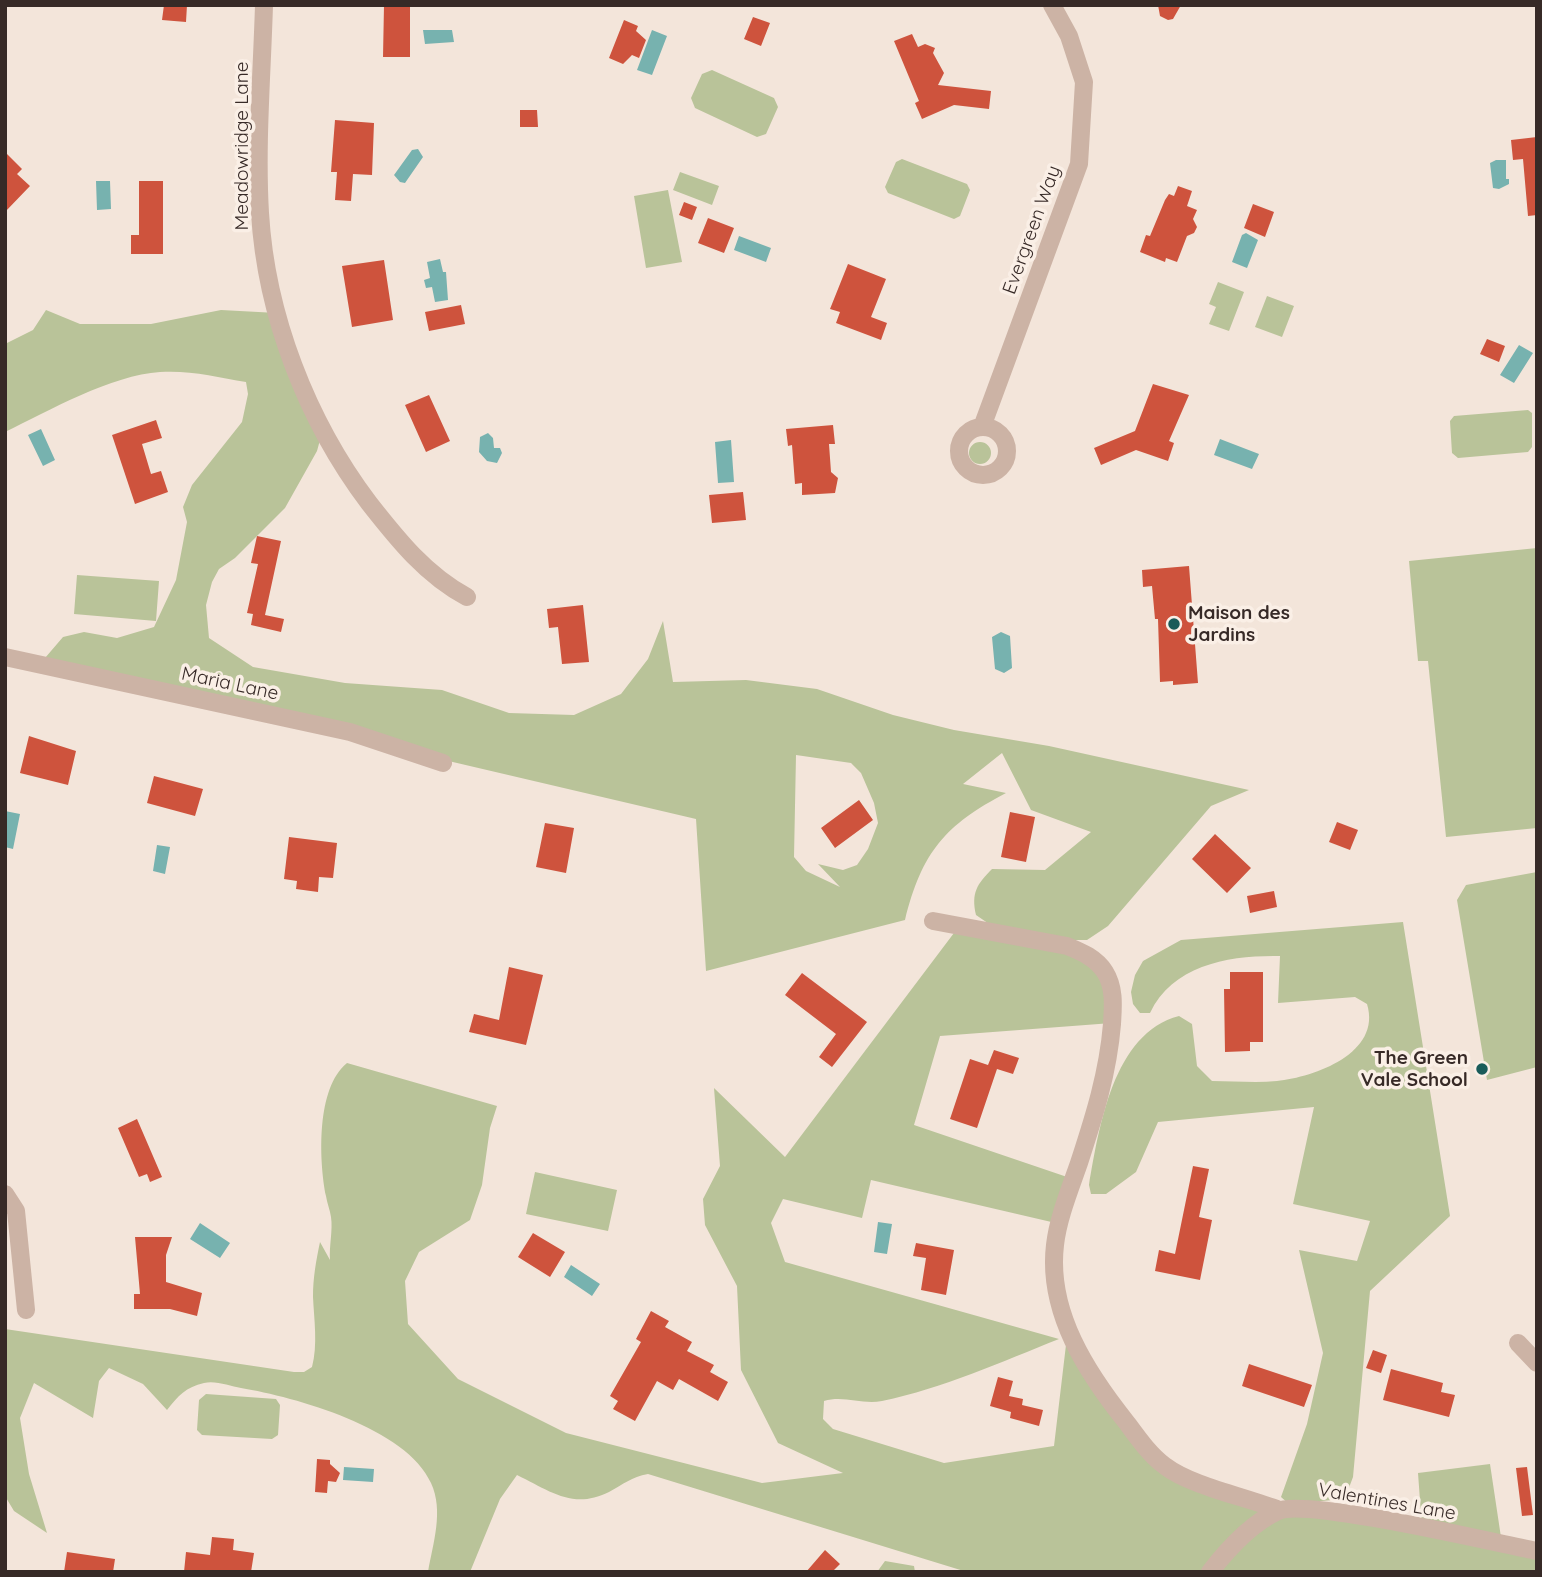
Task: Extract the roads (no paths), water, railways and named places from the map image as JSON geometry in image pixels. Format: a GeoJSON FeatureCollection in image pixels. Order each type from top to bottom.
{"type":"FeatureCollection","features":[{"type":"Feature","properties":{"kind":"street","name":"Meadowridge Lane"},"geometry":{"type":"LineString","coordinates":[[264,5],[260,213],[268,278],[280,327],[323,429],[357,487],[389,530],[429,573],[467,597]]}},
{"type":"Feature","properties":{"kind":"street","name":"Evergreen Way"},"geometry":{"type":"LineString","coordinates":[[982,427],[1079,163],[1084,82],[1069,36],[1052,5]]}},
{"type":"Feature","properties":{"kind":"street","name":"Maria Lane"},"geometry":{"type":"LineString","coordinates":[[5,657],[351,732],[443,763]]}},
{"type":"Feature","properties":{"kind":"street"},"geometry":{"type":"LineString","coordinates":[[933,921],[1067,946],[1084,953],[1105,972],[1113,1002],[1109,1056],[1097,1107],[1055,1244],[1057,1283],[1068,1328],[1081,1360],[1103,1393],[1146,1448],[1166,1467],[1192,1482],[1238,1494],[1279,1510]]}},
{"type":"Feature","properties":{"kind":"street"},"geometry":{"type":"LineString","coordinates":[[5,1194],[16,1211],[26,1310]]}},
{"type":"Feature","properties":{"kind":"street"},"geometry":{"type":"LineString","coordinates":[[1518,1343],[1537,1363]]}},
{"type":"Feature","properties":{"kind":"street","name":"Valentines Lane"},"geometry":{"type":"LineString","coordinates":[[1279,1510],[1304,1509],[1375,1519],[1537,1551]]}},
{"type":"Feature","properties":{"kind":"street"},"geometry":{"type":"LineString","coordinates":[[1210,1572],[1233,1546],[1279,1510]]}},
{"type":"Feature","properties":{"kind":"water"},"geometry":{"type":"Polygon","coordinates":[[[423,30],[452,30],[454,42],[425,44],[423,30]]]}},
{"type":"Feature","properties":{"kind":"water"},"geometry":{"type":"Polygon","coordinates":[[[652,30],[667,36],[652,75],[637,70],[652,30]]]}},
{"type":"Feature","properties":{"kind":"water"},"geometry":{"type":"Polygon","coordinates":[[[418,149],[423,157],[405,183],[400,182],[394,175],[412,150],[418,149]]]}},
{"type":"Feature","properties":{"kind":"water"},"geometry":{"type":"Polygon","coordinates":[[[1506,160],[1506,179],[1509,179],[1509,184],[1499,189],[1493,188],[1490,163],[1506,160]]]}},
{"type":"Feature","properties":{"kind":"water"},"geometry":{"type":"Polygon","coordinates":[[[96,181],[110,181],[111,209],[97,210],[96,181]]]}},
{"type":"Feature","properties":{"kind":"water"},"geometry":{"type":"Polygon","coordinates":[[[1246,233],[1258,240],[1247,268],[1232,262],[1242,235],[1246,233]]]}},
{"type":"Feature","properties":{"kind":"water"},"geometry":{"type":"Polygon","coordinates":[[[739,236],[771,248],[766,262],[734,250],[739,236]]]}},
{"type":"Feature","properties":{"kind":"water"},"geometry":{"type":"Polygon","coordinates":[[[440,259],[443,272],[446,272],[448,300],[435,302],[432,287],[426,288],[424,280],[430,278],[427,262],[440,259]]]}},
{"type":"Feature","properties":{"kind":"water"},"geometry":{"type":"Polygon","coordinates":[[[1519,345],[1533,353],[1514,383],[1500,375],[1519,345]]]}},
{"type":"Feature","properties":{"kind":"water"},"geometry":{"type":"Polygon","coordinates":[[[41,429],[55,460],[43,466],[28,435],[41,429]]]}},
{"type":"Feature","properties":{"kind":"water"},"geometry":{"type":"Polygon","coordinates":[[[488,433],[493,438],[494,448],[500,448],[502,453],[497,463],[487,461],[479,452],[480,437],[488,433]]]}},
{"type":"Feature","properties":{"kind":"water"},"geometry":{"type":"Polygon","coordinates":[[[1220,439],[1259,454],[1252,469],[1214,455],[1220,439]]]}},
{"type":"Feature","properties":{"kind":"water"},"geometry":{"type":"Polygon","coordinates":[[[731,440],[734,482],[718,483],[715,442],[731,440]]]}},
{"type":"Feature","properties":{"kind":"water"},"geometry":{"type":"Polygon","coordinates":[[[1001,632],[1010,636],[1012,668],[1004,673],[995,669],[992,637],[1001,632]]]}},
{"type":"Feature","properties":{"kind":"water"},"geometry":{"type":"Polygon","coordinates":[[[5,811],[20,814],[13,849],[5,847],[5,811]]]}},
{"type":"Feature","properties":{"kind":"water"},"geometry":{"type":"Polygon","coordinates":[[[157,845],[170,847],[165,874],[153,871],[157,845]]]}},
{"type":"Feature","properties":{"kind":"water"},"geometry":{"type":"Polygon","coordinates":[[[878,1222],[892,1224],[887,1254],[874,1252],[878,1222]]]}},
{"type":"Feature","properties":{"kind":"water"},"geometry":{"type":"Polygon","coordinates":[[[200,1223],[230,1243],[220,1258],[190,1239],[200,1223]]]}},
{"type":"Feature","properties":{"kind":"water"},"geometry":{"type":"Polygon","coordinates":[[[571,1265],[600,1284],[592,1296],[564,1277],[571,1265]]]}},
{"type":"Feature","properties":{"kind":"water"},"geometry":{"type":"Polygon","coordinates":[[[344,1467],[374,1469],[373,1482],[343,1480],[344,1467]]]}},
{"type":"Feature","properties":{"kind":"place","name":"Maison des Jardins"},"geometry":{"type":"Point","coordinates":[1174,624]}},
{"type":"Feature","properties":{"kind":"place","name":"The Green Vale School"},"geometry":{"type":"Point","coordinates":[1482,1069]}}]}
